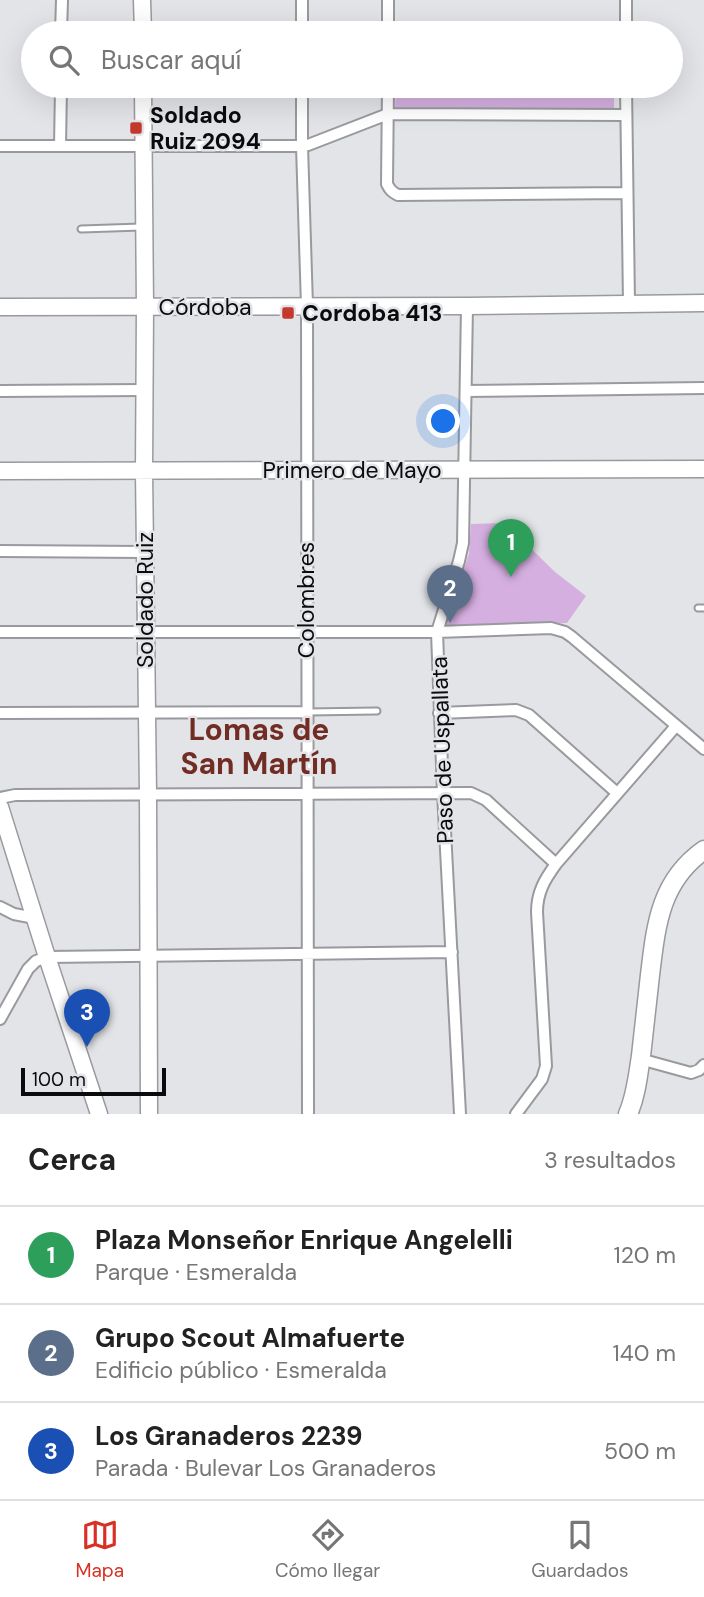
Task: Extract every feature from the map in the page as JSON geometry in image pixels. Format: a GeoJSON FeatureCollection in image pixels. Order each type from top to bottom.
{"type":"FeatureCollection","features":[{"type":"Feature","properties":{"kind":"main road"},"geometry":{"type":"LineString","coordinates":[[142,0],[142,21]]}},
{"type":"Feature","properties":{"kind":"main road","name":"Soldado Ruiz"},"geometry":{"type":"LineString","coordinates":[[143,98],[149,1114]]}},
{"type":"Feature","properties":{"kind":"main road","name":"Córdoba"},"geometry":{"type":"LineString","coordinates":[[0,307],[704,303]]}},
{"type":"Feature","properties":{"kind":"main road","name":"Primero de Mayo"},"geometry":{"type":"LineString","coordinates":[[0,471],[704,469]]}},
{"type":"Feature","properties":{"kind":"main road"},"geometry":{"type":"LineString","coordinates":[[0,807],[99,1114]]}},
{"type":"Feature","properties":{"kind":"main road"},"geometry":{"type":"LineString","coordinates":[[634,1111],[660,911],[677,876],[690,860],[704,850]]}},
{"type":"Feature","properties":{"kind":"street"},"geometry":{"type":"LineString","coordinates":[[61,21],[62,0]]}},
{"type":"Feature","properties":{"kind":"street"},"geometry":{"type":"LineString","coordinates":[[302,0],[302,21]]}},
{"type":"Feature","properties":{"kind":"street"},"geometry":{"type":"LineString","coordinates":[[388,0],[388,21]]}},
{"type":"Feature","properties":{"kind":"street"},"geometry":{"type":"LineString","coordinates":[[626,0],[626,21]]}},
{"type":"Feature","properties":{"kind":"street"},"geometry":{"type":"LineString","coordinates":[[60,146],[61,98]]}},
{"type":"Feature","properties":{"kind":"street","name":"Colombres"},"geometry":{"type":"LineString","coordinates":[[302,98],[307,306],[308,1114]]}},
{"type":"Feature","properties":{"kind":"street"},"geometry":{"type":"LineString","coordinates":[[388,98],[387,184],[390,190],[398,195],[627,193]]}},
{"type":"Feature","properties":{"kind":"street"},"geometry":{"type":"LineString","coordinates":[[626,98],[629,303]]}},
{"type":"Feature","properties":{"kind":"street"},"geometry":{"type":"LineString","coordinates":[[0,146],[302,146],[388,114],[626,115]]}},
{"type":"Feature","properties":{"kind":"street","name":"Paso de Uspallata"},"geometry":{"type":"LineString","coordinates":[[460,1114],[437,632],[462,551],[467,306]]}},
{"type":"Feature","properties":{"kind":"street"},"geometry":{"type":"LineString","coordinates":[[466,391],[704,388]]}},
{"type":"Feature","properties":{"kind":"street"},"geometry":{"type":"LineString","coordinates":[[0,391],[144,390]]}},
{"type":"Feature","properties":{"kind":"street"},"geometry":{"type":"LineString","coordinates":[[0,551],[144,552]]}},
{"type":"Feature","properties":{"kind":"street"},"geometry":{"type":"LineString","coordinates":[[0,632],[437,632],[558,629],[572,637],[704,749]]}},
{"type":"Feature","properties":{"kind":"street"},"geometry":{"type":"LineString","coordinates":[[0,713],[307,712]]}},
{"type":"Feature","properties":{"kind":"street"},"geometry":{"type":"LineString","coordinates":[[439,713],[524,712],[617,793]]}},
{"type":"Feature","properties":{"kind":"street"},"geometry":{"type":"LineString","coordinates":[[516,1114],[542,1079],[546,1066],[537,903],[542,886],[556,864],[676,726]]}},
{"type":"Feature","properties":{"kind":"street"},"geometry":{"type":"LineString","coordinates":[[0,798],[15,795],[471,793],[486,800],[556,864]]}},
{"type":"Feature","properties":{"kind":"street"},"geometry":{"type":"LineString","coordinates":[[0,906],[14,914],[35,918]]}},
{"type":"Feature","properties":{"kind":"street"},"geometry":{"type":"LineString","coordinates":[[0,1019],[28,969],[36,961],[47,957],[452,952]]}},
{"type":"Feature","properties":{"kind":"street"},"geometry":{"type":"LineString","coordinates":[[640,1059],[691,1073],[704,1065]]}},
{"type":"Feature","properties":{"kind":"lane"},"geometry":{"type":"LineString","coordinates":[[81,229],[144,227]]}},
{"type":"Feature","properties":{"kind":"lane"},"geometry":{"type":"LineString","coordinates":[[307,712],[377,711]]}},
{"type":"Feature","properties":{"kind":"shaded area"},"geometry":{"type":"Polygon","coordinates":[[[395,98],[614,98],[614,109],[395,109],[395,98]]]}},
{"type":"Feature","properties":{"kind":"shaded area"},"geometry":{"type":"Polygon","coordinates":[[[505,523],[555,572],[586,596],[567,623],[444,627],[469,554],[471,524],[505,523]]]}},
{"type":"Feature","properties":{"kind":"place","name":"Soldado Ruiz 2094"},"geometry":{"type":"Point","coordinates":[136,128]}},
{"type":"Feature","properties":{"kind":"place","name":"Cordoba 413"},"geometry":{"type":"Point","coordinates":[288,313]}},
{"type":"Feature","properties":{"kind":"place","name":"Plaza Monseñor Enrique Angelelli"},"geometry":{"type":"Point","coordinates":[511,577]}},
{"type":"Feature","properties":{"kind":"place","name":"Grupo Scout Almafuerte"},"geometry":{"type":"Point","coordinates":[450,623]}},
{"type":"Feature","properties":{"kind":"place","name":"Los Granaderos 2239"},"geometry":{"type":"Point","coordinates":[87,1047]}},
{"type":"Feature","properties":{"kind":"district","name":"Lomas de San Martín"},"geometry":{"type":"Point","coordinates":[259,747]}}]}
